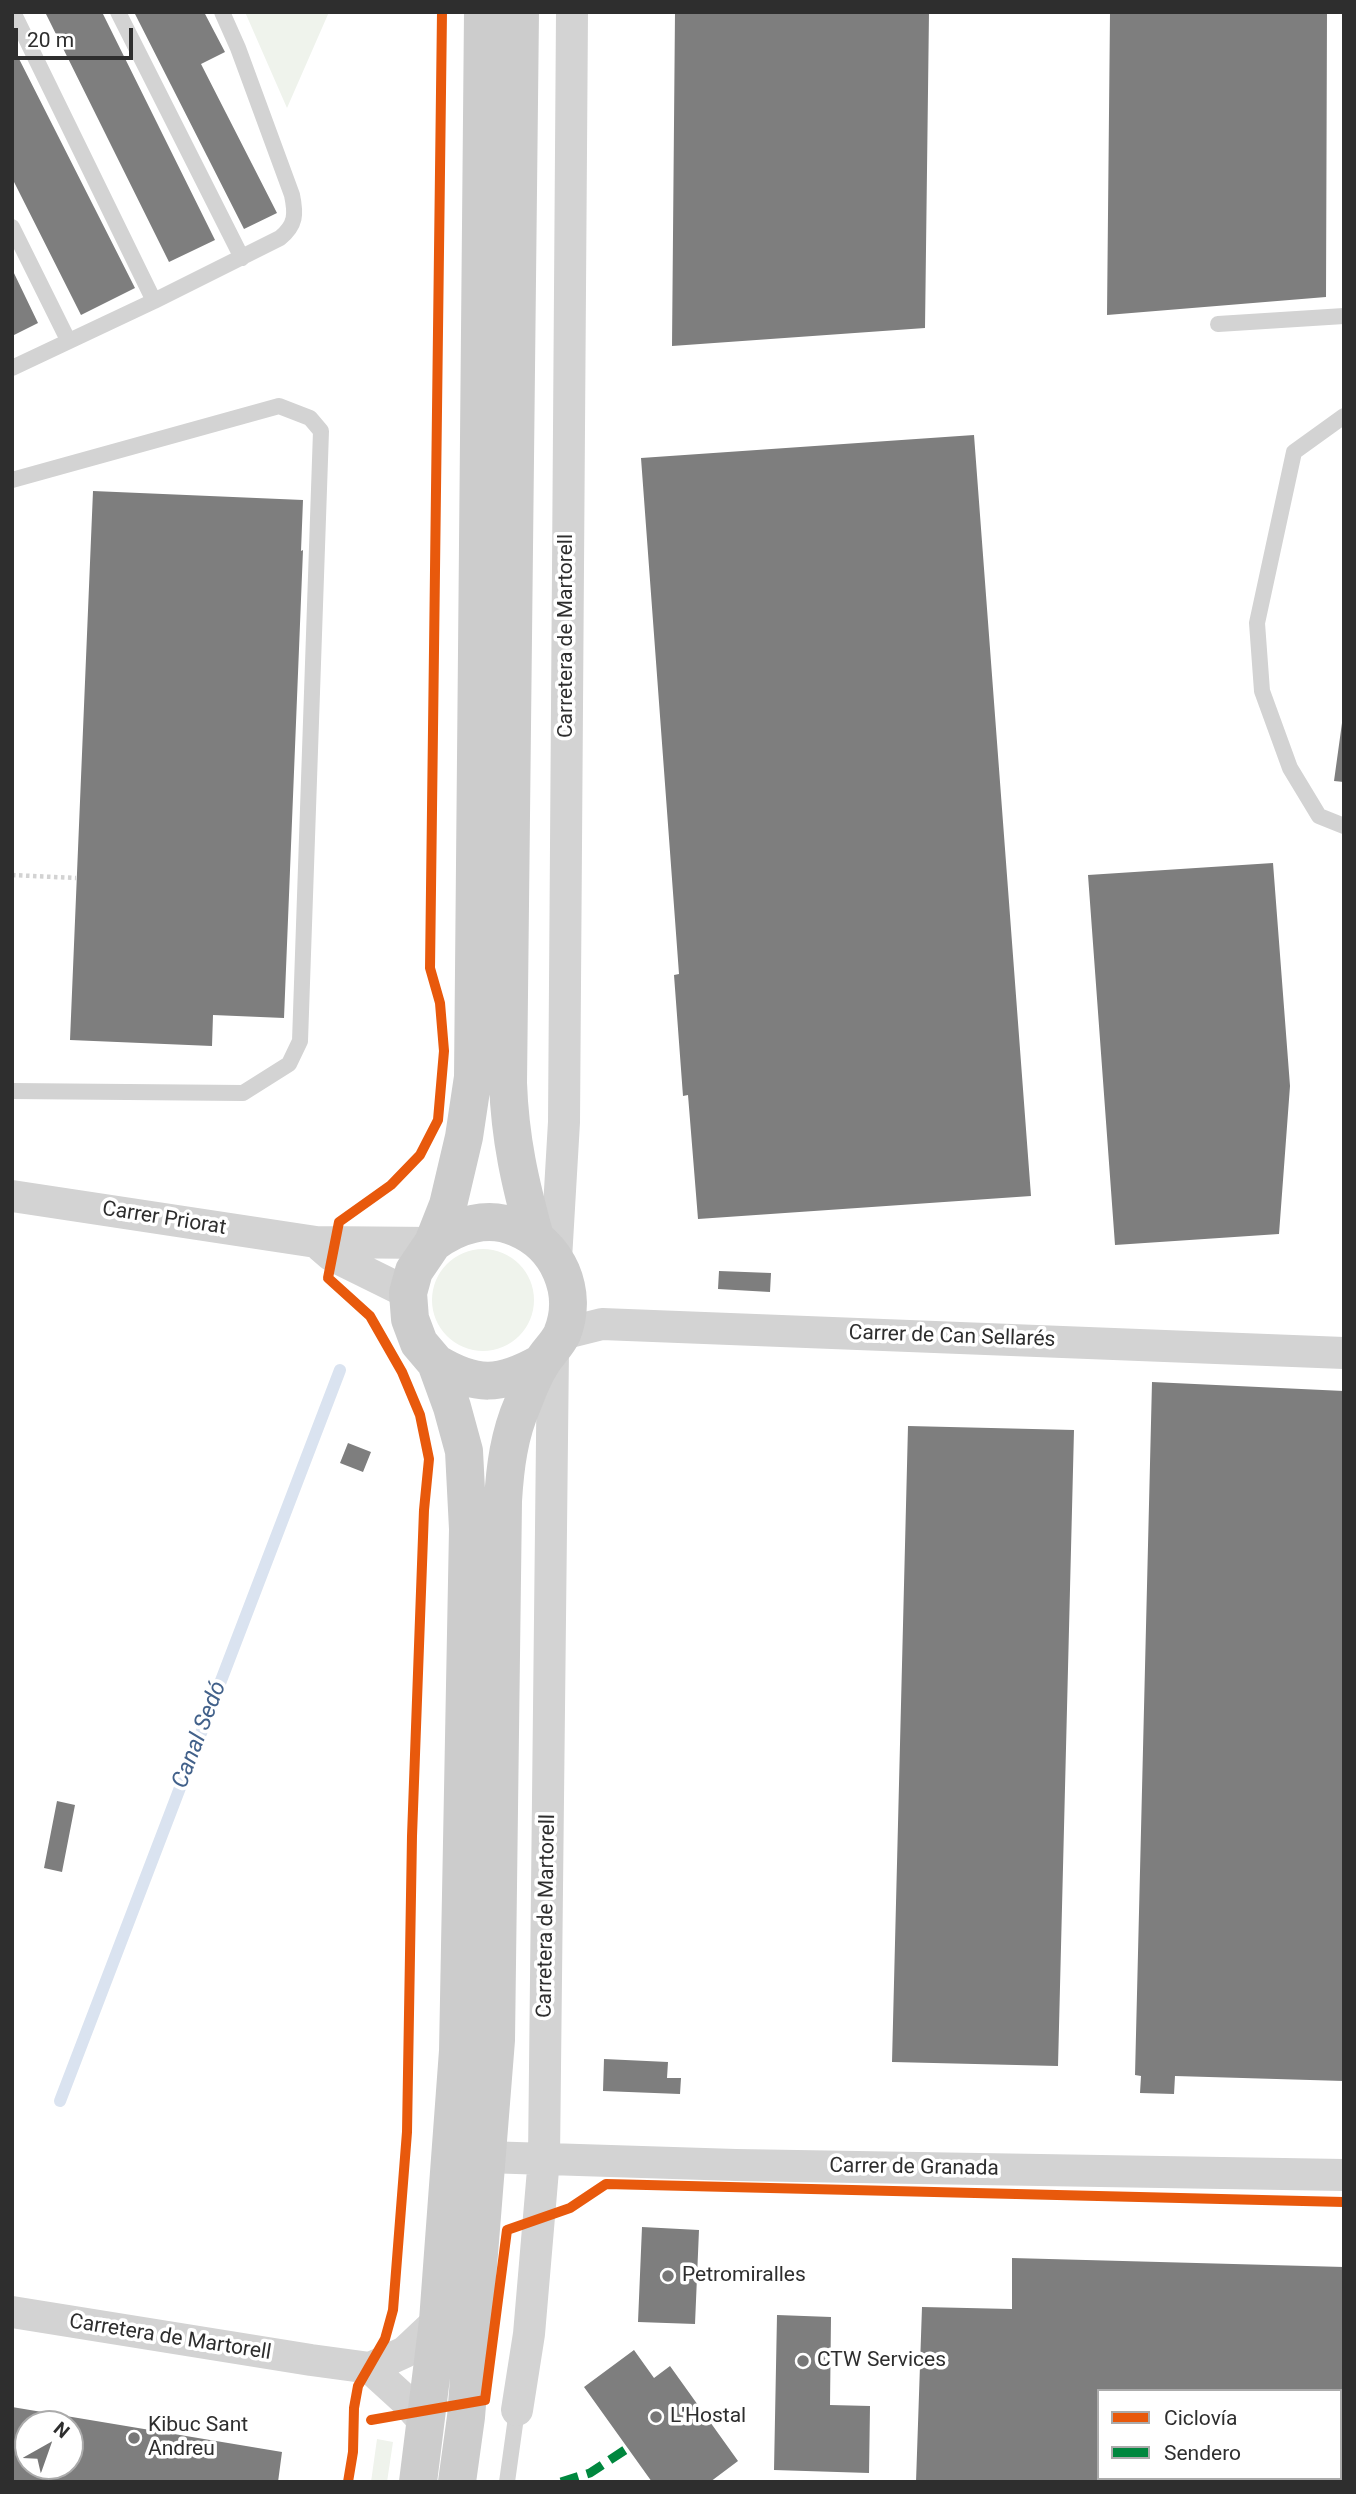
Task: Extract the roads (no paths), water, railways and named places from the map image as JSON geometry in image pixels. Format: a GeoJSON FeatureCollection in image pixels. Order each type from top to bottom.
{"type":"FeatureCollection","features":[{"type":"Feature","properties":{"kind":"main road"},"geometry":{"type":"LineString","coordinates":[[483,12],[473,1077],[457,1170],[448,1205],[433,1243],[414,1271],[408,1293],[410,1319],[419,1343],[436,1363],[457,1376],[482,1382],[507,1380],[552,1349]]}},
{"type":"Feature","properties":{"kind":"main road","name":"Carretera de Martorell"},"geometry":{"type":"LineString","coordinates":[[457,2482],[466,2417],[496,2040],[504,1477],[513,1430],[552,1349],[568,1297],[564,1277],[545,1248],[519,1179],[512,1139],[508,1083],[520,12]]}},
{"type":"Feature","properties":{"kind":"main road"},"geometry":{"type":"LineString","coordinates":[[433,1243],[453,1230],[473,1223],[495,1222],[515,1227],[545,1248]]}},
{"type":"Feature","properties":{"kind":"main road"},"geometry":{"type":"LineString","coordinates":[[418,2482],[438,2321],[458,2051],[468,1529],[464,1451],[436,1363]]}},
{"type":"Feature","properties":{"kind":"street","name":"Carretera de Martorell"},"geometry":{"type":"LineString","coordinates":[[545,1248],[564,1122],[572,12]]}},
{"type":"Feature","properties":{"kind":"street","name":"Carrer Priorat"},"geometry":{"type":"LineString","coordinates":[[12,1196],[316,1242],[433,1243]]}},
{"type":"Feature","properties":{"kind":"street","name":"Carrer Priorat"},"geometry":{"type":"LineString","coordinates":[[316,1242],[331,1255],[408,1293]]}},
{"type":"Feature","properties":{"kind":"street","name":"Carrer de Can Sellarés"},"geometry":{"type":"LineString","coordinates":[[552,1349],[602,1324],[1344,1353]]}},
{"type":"Feature","properties":{"kind":"street","name":"Carretera de Martorell"},"geometry":{"type":"LineString","coordinates":[[517,2410],[529,2334],[544,2158],[552,1349]]}},
{"type":"Feature","properties":{"kind":"street","name":"Carrer de Granada"},"geometry":{"type":"LineString","coordinates":[[485,2157],[736,2165],[1344,2175]]}},
{"type":"Feature","properties":{"kind":"street","name":"Carretera de Martorell"},"geometry":{"type":"LineString","coordinates":[[12,2312],[370,2368]]}},
{"type":"Feature","properties":{"kind":"street"},"geometry":{"type":"LineString","coordinates":[[426,2424],[404,2399],[370,2368],[405,2352],[438,2321]]}},
{"type":"Feature","properties":{"kind":"lane"},"geometry":{"type":"LineString","coordinates":[[13,12],[154,301]]}},
{"type":"Feature","properties":{"kind":"lane"},"geometry":{"type":"LineString","coordinates":[[118,12],[242,258]]}},
{"type":"Feature","properties":{"kind":"lane"},"geometry":{"type":"LineString","coordinates":[[12,368],[242,258],[280,238],[295,221],[292,195],[243,61],[222,12]]}},
{"type":"Feature","properties":{"kind":"lane"},"geometry":{"type":"LineString","coordinates":[[12,227],[68,340]]}},
{"type":"Feature","properties":{"kind":"lane"},"geometry":{"type":"LineString","coordinates":[[1218,324],[1344,316]]}},
{"type":"Feature","properties":{"kind":"lane"},"geometry":{"type":"LineString","coordinates":[[12,480],[279,407],[310,418],[321,431],[300,1041],[289,1064],[243,1093],[12,1091]]}},
{"type":"Feature","properties":{"kind":"lane"},"geometry":{"type":"LineString","coordinates":[[1344,416],[1294,452],[1257,623],[1262,691],[1290,768],[1319,816],[1344,826]]}},
{"type":"Feature","properties":{"kind":"lane","name":"Carretera de Martorell"},"geometry":{"type":"LineString","coordinates":[[507,2482],[517,2410]]}},
{"type":"Feature","properties":{"kind":"waterway","name":"Canal Sedó"},"geometry":{"type":"LineString","coordinates":[[60,2101],[340,1370]]}},
{"type":"Feature","properties":{"kind":"place","name":"Petromiralles"},"geometry":{"type":"Point","coordinates":[668,2276]}},
{"type":"Feature","properties":{"kind":"place","name":"CTW Services"},"geometry":{"type":"Point","coordinates":[803,2361]}},
{"type":"Feature","properties":{"kind":"place","name":"L'Hostal"},"geometry":{"type":"Point","coordinates":[656,2417]}},
{"type":"Feature","properties":{"kind":"place","name":"Kibuc Sant Andreu"},"geometry":{"type":"Point","coordinates":[134,2438]}}]}
